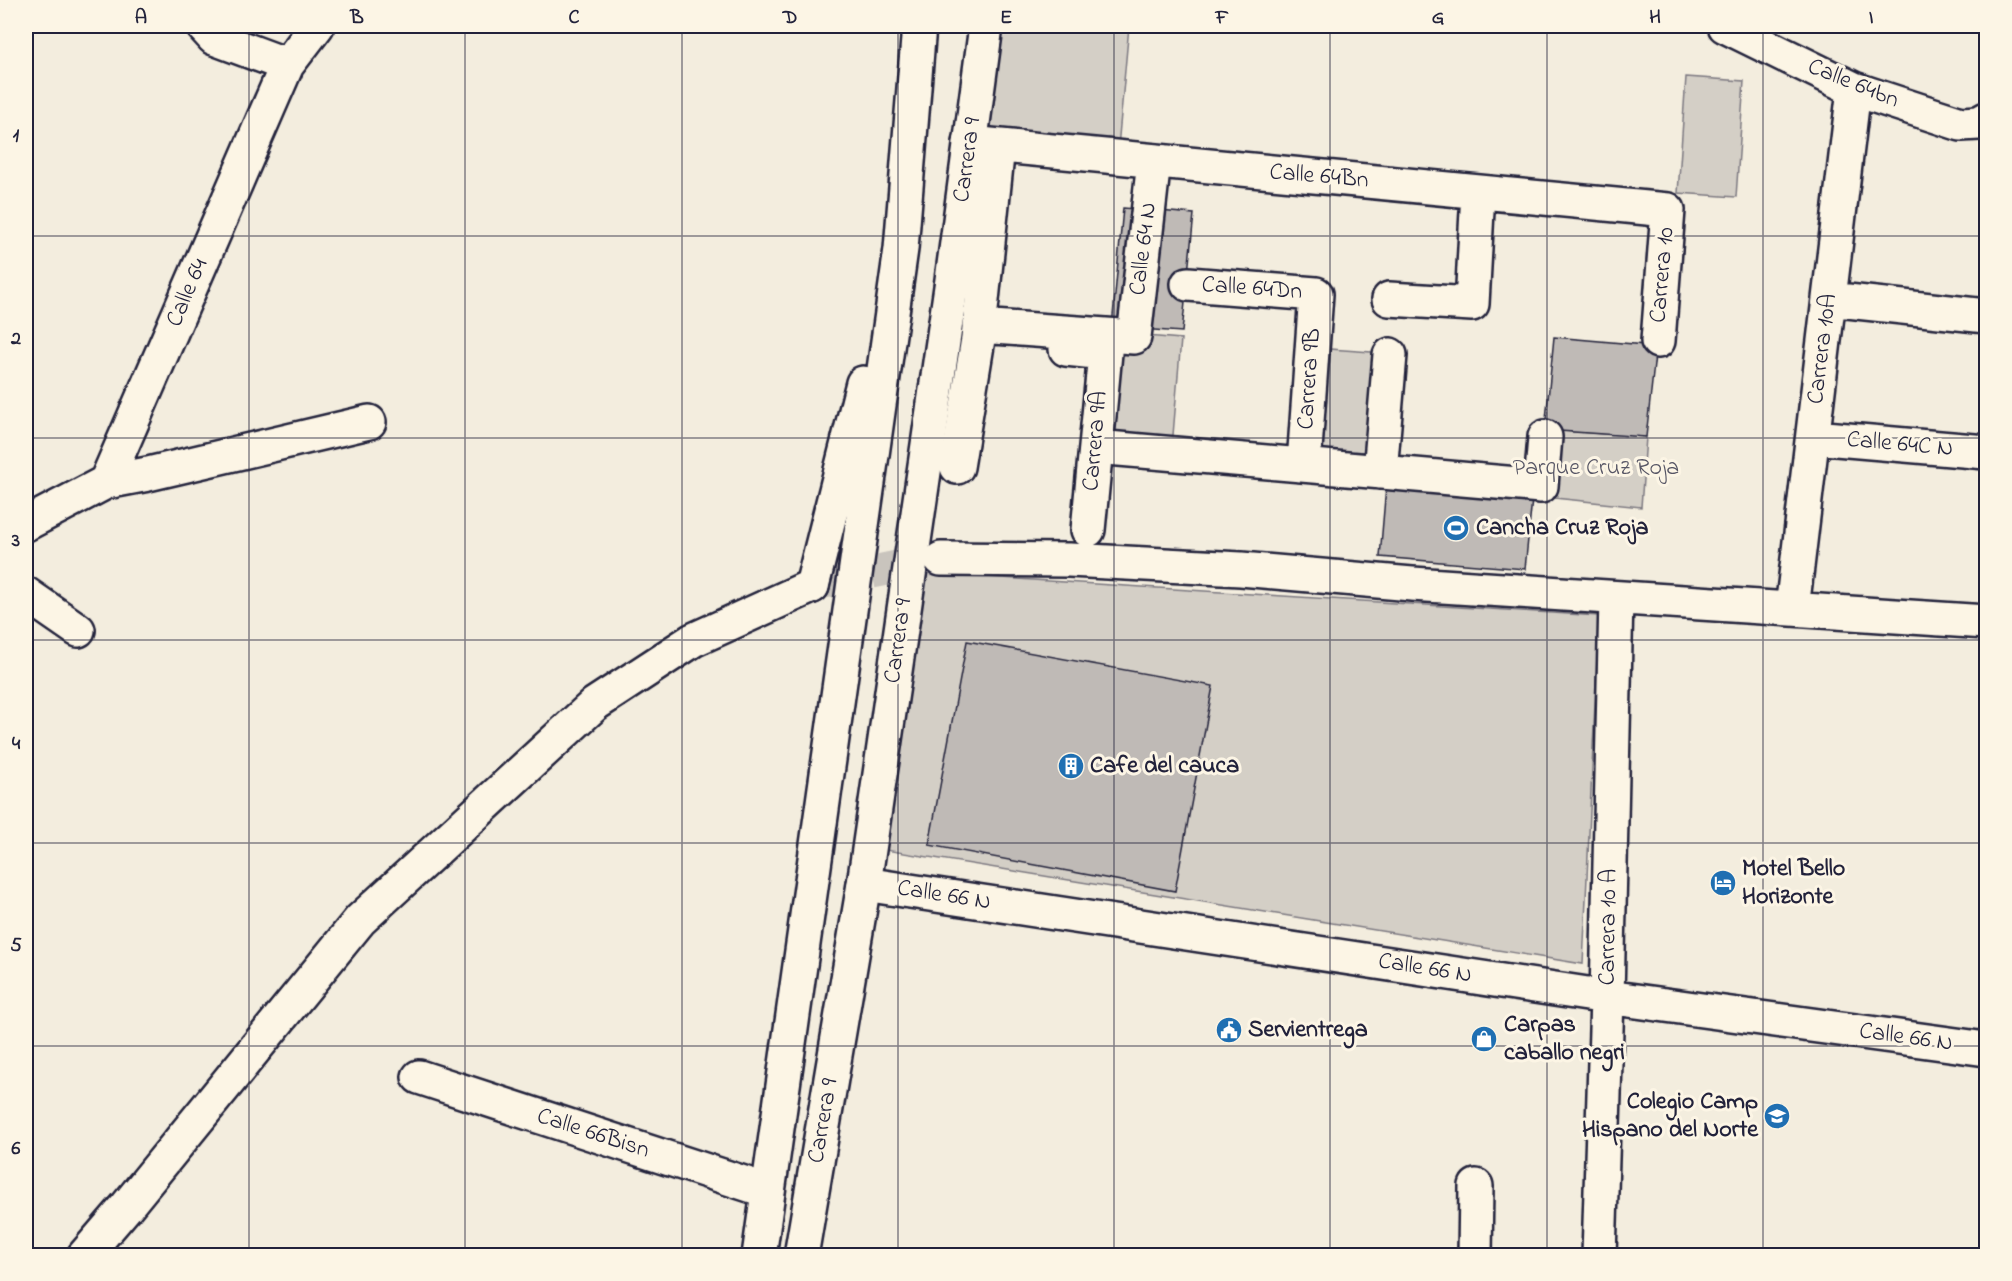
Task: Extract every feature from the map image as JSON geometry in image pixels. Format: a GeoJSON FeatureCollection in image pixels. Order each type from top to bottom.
{"type":"FeatureCollection","features":[{"type":"Feature","properties":{"kind":"street"},"geometry":{"type":"LineString","coordinates":[[203,26],[214,38],[287,65]]}},
{"type":"Feature","properties":{"kind":"street","name":"Calle 64"},"geometry":{"type":"LineString","coordinates":[[106,482],[287,65],[317,26]]}},
{"type":"Feature","properties":{"kind":"street","name":"Carrera 9"},"geometry":{"type":"LineString","coordinates":[[759,1256],[901,249],[919,26]]}},
{"type":"Feature","properties":{"kind":"street","name":"Carrera 9"},"geometry":{"type":"LineString","coordinates":[[801,1256],[984,145],[986,26]]}},
{"type":"Feature","properties":{"kind":"street","name":"Calle 64bn"},"geometry":{"type":"LineString","coordinates":[[1725,26],[1854,89],[1960,124],[1979,123],[1986,119]]}},
{"type":"Feature","properties":{"kind":"street","name":"Carrera 10A"},"geometry":{"type":"LineString","coordinates":[[1792,609],[1854,89]]}},
{"type":"Feature","properties":{"kind":"street"},"geometry":{"type":"LineString","coordinates":[[957,467],[978,333],[984,145]]}},
{"type":"Feature","properties":{"kind":"street","name":"Calle 64Bn"},"geometry":{"type":"LineString","coordinates":[[984,145],[1668,210]]}},
{"type":"Feature","properties":{"kind":"street","name":"Calle 64 N"},"geometry":{"type":"LineString","coordinates":[[978,333],[1134,337],[1154,161]]}},
{"type":"Feature","properties":{"kind":"street"},"geometry":{"type":"LineString","coordinates":[[1389,298],[1472,304],[1478,192]]}},
{"type":"Feature","properties":{"kind":"street","name":"Carrera 10"},"geometry":{"type":"LineString","coordinates":[[1658,341],[1668,210]]}},
{"type":"Feature","properties":{"kind":"street"},"geometry":{"type":"LineString","coordinates":[[84,1256],[360,920],[595,704],[693,640],[818,584],[863,385],[901,249]]}},
{"type":"Feature","properties":{"kind":"street","name":"Calle 64Dn"},"geometry":{"type":"LineString","coordinates":[[1188,284],[1316,294]]}},
{"type":"Feature","properties":{"kind":"street","name":"Carrera 9B"},"geometry":{"type":"LineString","coordinates":[[1305,464],[1316,294]]}},
{"type":"Feature","properties":{"kind":"street"},"geometry":{"type":"LineString","coordinates":[[1829,299],[1986,316]]}},
{"type":"Feature","properties":{"kind":"street","name":"Carrera 9A"},"geometry":{"type":"LineString","coordinates":[[978,333],[1105,353],[1088,530]]}},
{"type":"Feature","properties":{"kind":"street"},"geometry":{"type":"LineString","coordinates":[[1380,472],[1390,354]]}},
{"type":"Feature","properties":{"kind":"street"},"geometry":{"type":"LineString","coordinates":[[26,524],[106,482],[369,422]]}},
{"type":"Feature","properties":{"kind":"street"},"geometry":{"type":"LineString","coordinates":[[1096,447],[1540,486],[1545,437]]}},
{"type":"Feature","properties":{"kind":"street","name":"Calle 64C N"},"geometry":{"type":"LineString","coordinates":[[1813,437],[1986,452]]}},
{"type":"Feature","properties":{"kind":"street"},"geometry":{"type":"LineString","coordinates":[[941,558],[1069,560],[1241,569],[1412,584],[1986,622]]}},
{"type":"Feature","properties":{"kind":"street"},"geometry":{"type":"LineString","coordinates":[[26,594],[78,630]]}},
{"type":"Feature","properties":{"kind":"street","name":"Carrera 10 A"},"geometry":{"type":"LineString","coordinates":[[1599,1256],[1608,997],[1616,598]]}},
{"type":"Feature","properties":{"kind":"street","name":"Calle 66 N"},"geometry":{"type":"LineString","coordinates":[[864,884],[1608,997],[1986,1049]]}},
{"type":"Feature","properties":{"kind":"street","name":"Calle 66Bisn"},"geometry":{"type":"LineString","coordinates":[[419,1077],[768,1191]]}},
{"type":"Feature","properties":{"kind":"street"},"geometry":{"type":"LineString","coordinates":[[1475,1256],[1476,1186]]}},
{"type":"Feature","properties":{"kind":"green space"},"geometry":{"type":"Polygon","coordinates":[[[996,26],[1129,26],[1118,147],[980,137],[996,26]]]}},
{"type":"Feature","properties":{"kind":"green space"},"geometry":{"type":"Polygon","coordinates":[[[1686,77],[1744,81],[1736,197],[1678,193],[1686,77]]]}},
{"type":"Feature","properties":{"kind":"green space"},"geometry":{"type":"Polygon","coordinates":[[[1112,333],[1181,339],[1172,447],[1102,441],[1112,333]]]}},
{"type":"Feature","properties":{"kind":"green space"},"geometry":{"type":"Polygon","coordinates":[[[1316,348],[1385,353],[1377,468],[1308,461],[1316,348]]]}},
{"type":"Feature","properties":{"kind":"green space","name":"Parque Cruz Roja"},"geometry":{"type":"Polygon","coordinates":[[[1550,430],[1646,437],[1641,507],[1545,497],[1550,430]]]}},
{"type":"Feature","properties":{"kind":"green space"},"geometry":{"type":"Polygon","coordinates":[[[923,573],[1599,616],[1583,964],[879,849],[923,573]]]}},
{"type":"Feature","properties":{"kind":"building"},"geometry":{"type":"Polygon","coordinates":[[[1123,208],[1194,214],[1182,332],[1112,327],[1123,208]]]}},
{"type":"Feature","properties":{"kind":"building"},"geometry":{"type":"Polygon","coordinates":[[[1554,337],[1656,346],[1646,437],[1545,430],[1554,337]]]}},
{"type":"Feature","properties":{"kind":"building","name":"Cancha Cruz Roja"},"geometry":{"type":"Polygon","coordinates":[[[1386,486],[1532,499],[1525,569],[1380,557],[1386,486]]]}},
{"type":"Feature","properties":{"kind":"building","name":"Cafe del cauca"},"geometry":{"type":"Polygon","coordinates":[[[967,641],[1213,686],[1175,891],[929,845],[967,641]]]}},
{"type":"Feature","properties":{"kind":"tunnel"},"geometry":{"type":"LineString","coordinates":[[824,582],[936,559]]}},
{"type":"Feature","properties":{"kind":"place","name":"Cancha Cruz Roja"},"geometry":{"type":"Point","coordinates":[1456,528]}},
{"type":"Feature","properties":{"kind":"place","name":"Cafe del cauca"},"geometry":{"type":"Point","coordinates":[1071,766]}},
{"type":"Feature","properties":{"kind":"place","name":"Motel Bello Horizonte"},"geometry":{"type":"Point","coordinates":[1723,883]}},
{"type":"Feature","properties":{"kind":"place","name":"Servientrega"},"geometry":{"type":"Point","coordinates":[1229,1030]}},
{"type":"Feature","properties":{"kind":"place","name":"Carpas caballo negri"},"geometry":{"type":"Point","coordinates":[1484,1039]}},
{"type":"Feature","properties":{"kind":"place","name":"Colegio Camp Hispano del Norte"},"geometry":{"type":"Point","coordinates":[1777,1116]}}]}
